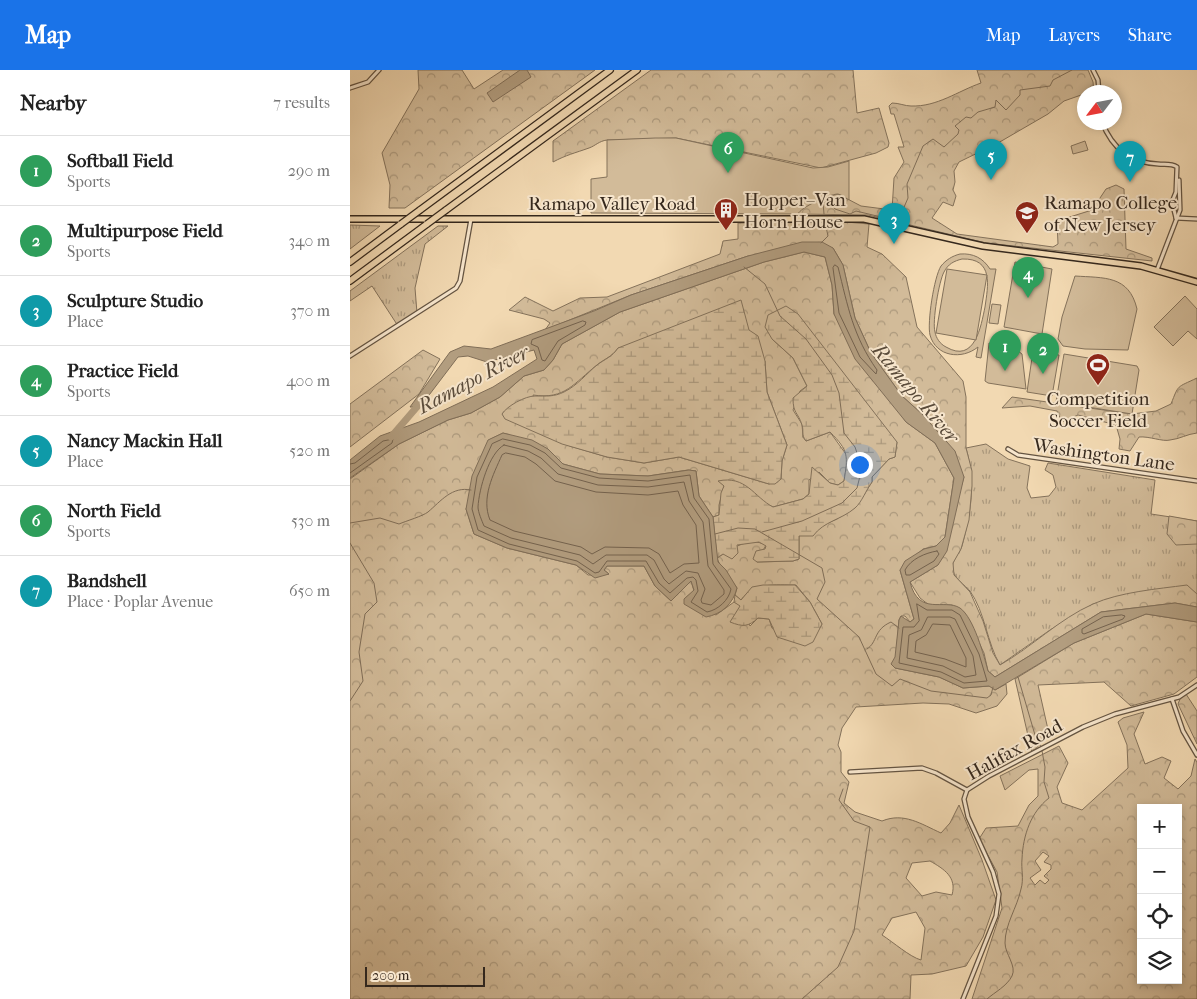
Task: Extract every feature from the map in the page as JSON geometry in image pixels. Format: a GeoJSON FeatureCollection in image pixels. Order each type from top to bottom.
{"type":"FeatureCollection","features":[{"type":"Feature","properties":{"kind":"highway"},"geometry":{"type":"LineString","coordinates":[[350,262],[610,70]]}},
{"type":"Feature","properties":{"kind":"highway"},"geometry":{"type":"LineString","coordinates":[[350,281],[637,70]]}},
{"type":"Feature","properties":{"kind":"main road","name":"Ramapo Valley Road"},"geometry":{"type":"LineString","coordinates":[[350,219],[864,219],[983,246],[1061,254],[1157,270],[1197,282]]}},
{"type":"Feature","properties":{"kind":"street"},"geometry":{"type":"LineString","coordinates":[[350,88],[368,82],[379,70]]}},
{"type":"Feature","properties":{"kind":"street"},"geometry":{"type":"LineString","coordinates":[[1093,70],[1098,85]]}},
{"type":"Feature","properties":{"kind":"street"},"geometry":{"type":"LineString","coordinates":[[1106,130],[1112,142],[1125,154],[1144,163],[1174,165],[1178,169],[1180,210],[1157,270]]}},
{"type":"Feature","properties":{"kind":"street"},"geometry":{"type":"LineString","coordinates":[[1176,218],[1172,202],[1176,192],[1178,177]]}},
{"type":"Feature","properties":{"kind":"street"},"geometry":{"type":"LineString","coordinates":[[350,356],[456,288],[460,281],[471,218]]}},
{"type":"Feature","properties":{"kind":"street"},"geometry":{"type":"LineString","coordinates":[[1176,218],[1197,219]]}},
{"type":"Feature","properties":{"kind":"street","name":"Washington Lane"},"geometry":{"type":"LineString","coordinates":[[1008,449],[1018,455],[1197,481]]}},
{"type":"Feature","properties":{"kind":"street","name":"Halifax Road"},"geometry":{"type":"LineString","coordinates":[[963,999],[996,916],[999,894],[993,872],[968,817],[964,803],[967,790],[972,785],[1043,747],[1099,720],[1172,699],[1186,693],[1197,685]]}},
{"type":"Feature","properties":{"kind":"street"},"geometry":{"type":"LineString","coordinates":[[1172,699],[1183,731],[1197,755]]}},
{"type":"Feature","properties":{"kind":"street"},"geometry":{"type":"LineString","coordinates":[[850,772],[922,768],[936,773],[967,790]]}},
{"type":"Feature","properties":{"kind":"green space"},"geometry":{"type":"Polygon","coordinates":[[[418,70],[462,70],[474,89],[503,70],[595,70],[405,208],[389,208],[390,185],[382,153],[419,89],[418,70]]]}},
{"type":"Feature","properties":{"kind":"green space"},"geometry":{"type":"Polygon","coordinates":[[[651,70],[853,70],[857,113],[879,108],[889,143],[888,147],[876,153],[821,168],[676,138],[607,140],[553,162],[553,141],[651,70]]]}},
{"type":"Feature","properties":{"kind":"green space"},"geometry":{"type":"Polygon","coordinates":[[[977,70],[1088,70],[1093,85],[1077,85],[1077,96],[1064,101],[1048,114],[998,143],[959,162],[954,171],[955,182],[953,190],[956,196],[953,206],[943,202],[932,218],[957,234],[1053,247],[1058,244],[1057,221],[1092,210],[1106,189],[1116,185],[1124,189],[1126,249],[1152,258],[1152,261],[986,243],[868,215],[798,214],[799,210],[819,199],[838,194],[861,206],[892,210],[894,178],[904,162],[898,147],[904,147],[894,114],[891,114],[889,106],[892,103],[909,106],[930,104],[981,83],[977,70]]]}},
{"type":"Feature","properties":{"kind":"green space"},"geometry":{"type":"Polygon","coordinates":[[[676,138],[813,168],[828,167],[849,161],[849,200],[839,194],[834,195],[809,205],[798,214],[591,213],[591,179],[607,177],[607,140],[676,138]]]}},
{"type":"Feature","properties":{"kind":"green space"},"geometry":{"type":"Polygon","coordinates":[[[1085,141],[1088,150],[1073,154],[1071,146],[1085,141]]]}},
{"type":"Feature","properties":{"kind":"green space"},"geometry":{"type":"Polygon","coordinates":[[[846,222],[869,224],[867,247],[882,254],[906,277],[917,327],[963,381],[966,397],[966,448],[972,471],[972,486],[969,520],[961,549],[953,563],[954,575],[970,592],[983,621],[993,653],[1000,665],[1069,617],[1104,600],[1139,592],[1187,585],[1197,594],[1197,607],[1175,603],[1101,612],[995,677],[988,671],[984,653],[964,612],[952,605],[929,605],[920,598],[910,582],[938,565],[964,477],[922,414],[902,396],[871,353],[855,318],[843,265],[833,248],[748,256],[631,295],[545,330],[550,323],[544,319],[509,310],[525,297],[553,311],[580,298],[607,297],[720,254],[723,241],[738,239],[738,223],[846,222]]]}},
{"type":"Feature","properties":{"kind":"green space"},"geometry":{"type":"Polygon","coordinates":[[[350,225],[380,226],[350,249],[350,225]]]}},
{"type":"Feature","properties":{"kind":"green space"},"geometry":{"type":"Polygon","coordinates":[[[438,226],[448,226],[425,244],[415,288],[417,313],[398,326],[372,286],[350,301],[350,291],[438,226]]]}},
{"type":"Feature","properties":{"kind":"green space"},"geometry":{"type":"Polygon","coordinates":[[[804,252],[825,257],[832,285],[834,314],[906,422],[935,443],[954,478],[945,537],[936,546],[923,549],[900,570],[914,619],[910,622],[905,616],[901,616],[899,620],[895,668],[939,677],[963,688],[990,686],[995,690],[1006,684],[1007,694],[997,706],[976,713],[949,704],[923,703],[856,707],[842,728],[838,745],[841,752],[841,772],[849,782],[844,803],[855,812],[882,821],[905,818],[941,833],[950,823],[959,805],[996,900],[983,937],[966,966],[932,974],[911,975],[910,999],[350,999],[350,479],[399,444],[448,420],[471,413],[500,397],[524,376],[544,370],[553,360],[562,344],[620,312],[764,262],[804,252]],[[772,339],[793,358],[807,386],[800,391],[793,410],[802,424],[803,437],[806,441],[830,432],[848,457],[844,481],[838,485],[830,483],[819,472],[809,480],[809,494],[803,499],[773,507],[719,481],[724,486],[719,505],[719,515],[713,517],[699,496],[696,471],[688,470],[648,476],[600,474],[563,464],[548,449],[503,433],[489,440],[466,509],[474,534],[507,548],[576,565],[588,575],[609,574],[604,570],[607,566],[644,566],[655,586],[671,601],[691,581],[694,591],[684,599],[716,615],[734,602],[740,605],[750,626],[758,618],[769,619],[772,628],[817,632],[822,624],[810,602],[796,585],[759,587],[746,594],[741,600],[735,595],[737,588],[717,558],[740,545],[753,542],[766,545],[757,562],[793,561],[799,559],[799,536],[837,519],[856,507],[872,482],[872,477],[889,459],[895,457],[897,442],[772,339]],[[618,348],[568,389],[553,395],[533,395],[546,436],[570,446],[607,457],[644,463],[679,457],[769,484],[781,479],[782,461],[787,445],[767,392],[765,361],[618,348]],[[930,861],[912,863],[906,878],[922,896],[936,892],[952,895],[953,883],[951,878],[940,867],[930,861]],[[916,912],[892,918],[882,935],[907,953],[921,960],[925,928],[916,912]]]}},
{"type":"Feature","properties":{"kind":"green space"},"geometry":{"type":"Polygon","coordinates":[[[960,254],[973,255],[981,259],[990,269],[996,269],[981,358],[976,357],[978,347],[965,354],[957,355],[944,352],[933,342],[930,335],[930,311],[938,272],[945,262],[960,254]],[[962,259],[949,265],[942,277],[938,292],[934,320],[936,334],[942,344],[956,351],[964,351],[975,340],[979,332],[985,307],[987,275],[980,263],[962,259]]]}},
{"type":"Feature","properties":{"kind":"green space"},"geometry":{"type":"Polygon","coordinates":[[[1015,262],[1052,269],[1042,334],[1004,327],[1015,262]]]}},
{"type":"Feature","properties":{"kind":"green space"},"geometry":{"type":"Polygon","coordinates":[[[947,269],[987,275],[976,340],[936,333],[947,269]]]}},
{"type":"Feature","properties":{"kind":"green space"},"geometry":{"type":"Polygon","coordinates":[[[1075,276],[1114,280],[1128,290],[1137,309],[1128,350],[1085,349],[1063,346],[1058,339],[1062,317],[1075,276]]]}},
{"type":"Feature","properties":{"kind":"green space"},"geometry":{"type":"Polygon","coordinates":[[[1185,296],[1197,309],[1197,339],[1188,331],[1173,346],[1154,327],[1185,296]]]}},
{"type":"Feature","properties":{"kind":"green space"},"geometry":{"type":"Polygon","coordinates":[[[741,300],[749,330],[758,336],[765,361],[767,392],[787,445],[782,461],[781,479],[775,484],[769,484],[679,457],[644,463],[607,457],[562,444],[505,419],[502,414],[512,405],[526,398],[560,394],[569,389],[597,365],[611,356],[618,348],[741,300]]]}},
{"type":"Feature","properties":{"kind":"green space"},"geometry":{"type":"Polygon","coordinates":[[[992,304],[1001,305],[998,324],[989,323],[992,304]]]}},
{"type":"Feature","properties":{"kind":"green space"},"geometry":{"type":"Polygon","coordinates":[[[786,306],[798,314],[897,442],[895,457],[889,459],[872,477],[872,482],[855,508],[822,527],[813,536],[799,536],[799,559],[793,561],[757,562],[753,559],[756,551],[765,549],[766,546],[759,542],[737,545],[738,553],[732,559],[723,554],[717,558],[713,517],[719,515],[721,493],[724,486],[718,481],[728,480],[743,484],[773,507],[803,499],[809,494],[812,467],[830,483],[838,485],[844,481],[846,454],[841,444],[830,432],[806,441],[804,439],[802,425],[794,407],[793,398],[807,386],[793,358],[772,339],[765,327],[768,315],[786,306]]]}},
{"type":"Feature","properties":{"kind":"green space"},"geometry":{"type":"Polygon","coordinates":[[[989,343],[1018,351],[1022,354],[1026,389],[985,381],[989,343]]]}},
{"type":"Feature","properties":{"kind":"green space"},"geometry":{"type":"Polygon","coordinates":[[[423,350],[440,359],[419,394],[350,447],[350,404],[423,350]]]}},
{"type":"Feature","properties":{"kind":"green space"},"geometry":{"type":"Polygon","coordinates":[[[1033,351],[1059,355],[1052,396],[1027,392],[1033,351]]]}},
{"type":"Feature","properties":{"kind":"green space","name":"Competition Soccer Field"},"geometry":{"type":"Polygon","coordinates":[[[1064,354],[1137,366],[1139,370],[1132,414],[1056,402],[1064,354]]]}},
{"type":"Feature","properties":{"kind":"green space"},"geometry":{"type":"Polygon","coordinates":[[[1197,378],[1197,433],[1167,440],[1139,437],[1130,451],[1119,449],[1120,439],[1116,425],[1078,415],[1062,422],[1057,411],[1030,406],[1002,408],[1012,397],[1132,414],[1156,411],[1171,404],[1179,387],[1197,378]]]}},
{"type":"Feature","properties":{"kind":"green space"},"geometry":{"type":"Polygon","coordinates":[[[986,444],[1008,459],[1030,466],[1027,488],[1031,498],[1049,496],[1056,487],[1053,475],[1045,470],[1048,463],[1155,480],[1151,514],[1197,521],[1197,607],[1142,592],[1093,604],[1050,630],[1000,665],[975,599],[953,572],[953,563],[962,546],[970,509],[972,485],[966,448],[986,444]]]}},
{"type":"Feature","properties":{"kind":"green space"},"geometry":{"type":"Polygon","coordinates":[[[1169,516],[1197,521],[1197,544],[1176,545],[1167,534],[1169,516]]]}},
{"type":"Feature","properties":{"kind":"green space"},"geometry":{"type":"Polygon","coordinates":[[[795,585],[810,602],[822,624],[813,642],[805,646],[777,637],[769,619],[758,618],[745,625],[730,622],[740,606],[734,602],[735,595],[741,600],[752,587],[795,585]]]}},
{"type":"Feature","properties":{"kind":"green space"},"geometry":{"type":"Polygon","coordinates":[[[1146,614],[1197,622],[1197,677],[1174,694],[1131,706],[1104,682],[1038,685],[1049,734],[1032,753],[1015,679],[1074,643],[1146,614]]]}},
{"type":"Feature","properties":{"kind":"green space"},"geometry":{"type":"Polygon","coordinates":[[[1186,694],[1197,711],[1197,744],[1178,704],[1180,699],[1186,694]]]}},
{"type":"Feature","properties":{"kind":"green space"},"geometry":{"type":"Polygon","coordinates":[[[1144,712],[1134,734],[1145,764],[1162,757],[1171,761],[1164,778],[1178,789],[1191,776],[1195,759],[1197,762],[1197,999],[972,999],[1002,908],[997,872],[979,839],[986,828],[1018,826],[1029,805],[1038,796],[1038,769],[1029,770],[1005,790],[1000,776],[1059,746],[1068,763],[1057,787],[1062,803],[1082,810],[1128,768],[1127,745],[1118,722],[1123,718],[1144,712]],[[1043,852],[1035,861],[1041,870],[1030,878],[1035,885],[1040,880],[1045,884],[1049,880],[1044,876],[1051,869],[1051,865],[1044,862],[1049,856],[1043,852]]]}},
{"type":"Feature","properties":{"kind":"water"},"geometry":{"type":"Polygon","coordinates":[[[520,70],[527,70],[531,77],[493,102],[487,93],[520,70]]]}},
{"type":"Feature","properties":{"kind":"water"},"geometry":{"type":"Polygon","coordinates":[[[802,242],[822,242],[833,248],[843,265],[855,318],[871,353],[902,396],[922,414],[955,451],[964,477],[947,551],[938,565],[910,582],[914,593],[926,603],[954,605],[965,613],[978,638],[988,671],[995,677],[1101,612],[1175,603],[1197,607],[1197,622],[1146,614],[1074,643],[995,690],[989,686],[963,688],[939,677],[895,668],[891,664],[895,657],[899,620],[901,616],[910,622],[914,619],[900,570],[905,561],[924,549],[936,546],[945,537],[954,478],[935,443],[906,422],[855,359],[834,314],[832,285],[825,257],[804,252],[764,262],[620,312],[562,344],[553,360],[544,370],[524,376],[500,397],[471,413],[448,420],[399,444],[350,478],[350,460],[380,436],[419,422],[493,387],[537,359],[534,350],[487,362],[468,356],[458,357],[420,407],[410,407],[450,352],[464,346],[491,349],[594,311],[631,295],[748,256],[802,242]]]}},
{"type":"Feature","properties":{"kind":"water"},"geometry":{"type":"Polygon","coordinates":[[[503,433],[532,440],[548,449],[563,464],[600,474],[648,476],[689,470],[696,471],[699,496],[713,517],[718,562],[726,570],[737,588],[733,599],[722,611],[706,617],[684,604],[684,599],[694,590],[691,581],[671,601],[655,586],[644,566],[607,566],[604,570],[609,574],[595,578],[576,565],[507,548],[474,534],[466,509],[472,476],[488,440],[503,433]]]}},
{"type":"Feature","properties":{"kind":"waterway"},"geometry":{"type":"LineString","coordinates":[[824,214],[823,202],[830,202],[835,209],[850,214],[856,211],[898,221],[908,198],[907,184],[923,146],[933,139],[944,147],[958,134],[959,130],[955,126],[966,117],[971,118],[978,112],[995,107],[996,100],[1006,110],[1020,95],[1020,90],[1050,86],[1053,80],[1072,70]]}},
{"type":"Feature","properties":{"kind":"waterway"},"geometry":{"type":"LineString","coordinates":[[821,243],[828,236],[825,222]]}},
{"type":"Feature","properties":{"kind":"waterway"},"geometry":{"type":"LineString","coordinates":[[744,267],[765,284],[780,316],[806,339],[832,375],[839,393],[844,433],[855,447],[862,468],[857,488],[842,503],[802,521],[762,532]]}},
{"type":"Feature","properties":{"kind":"waterway","name":"Ramapo River"},"geometry":{"type":"LineString","coordinates":[[391,437],[422,401]]}},
{"type":"Feature","properties":{"kind":"waterway"},"geometry":{"type":"LineString","coordinates":[[350,523],[380,518],[399,524],[426,514],[452,492],[464,489],[471,490]]}},
{"type":"Feature","properties":{"kind":"waterway"},"geometry":{"type":"LineString","coordinates":[[715,534],[738,528],[755,529],[822,568],[825,582],[817,599],[859,637],[876,674],[892,686],[900,679],[931,691],[987,698],[991,695],[993,687]]}},
{"type":"Feature","properties":{"kind":"waterway"},"geometry":{"type":"LineString","coordinates":[[350,543],[374,583],[377,602],[365,614],[359,652],[363,681],[350,701]]}},
{"type":"Feature","properties":{"kind":"waterway"},"geometry":{"type":"LineString","coordinates":[[867,649],[885,625],[891,622],[899,628]]}},
{"type":"Feature","properties":{"kind":"waterway"},"geometry":{"type":"LineString","coordinates":[[1018,677],[1035,735],[1041,747]]}},
{"type":"Feature","properties":{"kind":"waterway"},"geometry":{"type":"LineString","coordinates":[[987,999],[1007,983],[1013,972],[1005,943],[1009,923],[1022,885],[1024,841],[1029,825],[1037,810],[1049,798],[1044,782],[1045,767],[1042,751]]}},
{"type":"Feature","properties":{"kind":"waterway"},"geometry":{"type":"LineString","coordinates":[[802,999],[838,967],[854,931],[870,827],[854,821],[839,800],[843,789]]}},
{"type":"Feature","properties":{"kind":"place","name":"North Field"},"geometry":{"type":"Point","coordinates":[728,173]}},
{"type":"Feature","properties":{"kind":"place","name":"Nancy Mackin Hall"},"geometry":{"type":"Point","coordinates":[991,180]}},
{"type":"Feature","properties":{"kind":"place","name":"Bandshell"},"geometry":{"type":"Point","coordinates":[1130,182]}},
{"type":"Feature","properties":{"kind":"place","name":"Hopper–Van Horn House"},"geometry":{"type":"Point","coordinates":[726,231]}},
{"type":"Feature","properties":{"kind":"place","name":"Ramapo College of New Jersey"},"geometry":{"type":"Point","coordinates":[1027,234]}},
{"type":"Feature","properties":{"kind":"place","name":"Sculpture Studio"},"geometry":{"type":"Point","coordinates":[894,244]}},
{"type":"Feature","properties":{"kind":"place","name":"Practice Field"},"geometry":{"type":"Point","coordinates":[1028,298]}},
{"type":"Feature","properties":{"kind":"place","name":"Softball Field"},"geometry":{"type":"Point","coordinates":[1005,371]}},
{"type":"Feature","properties":{"kind":"place","name":"Multipurpose Field"},"geometry":{"type":"Point","coordinates":[1043,374]}},
{"type":"Feature","properties":{"kind":"place","name":"Competition Soccer Field"},"geometry":{"type":"Point","coordinates":[1098,386]}}]}
